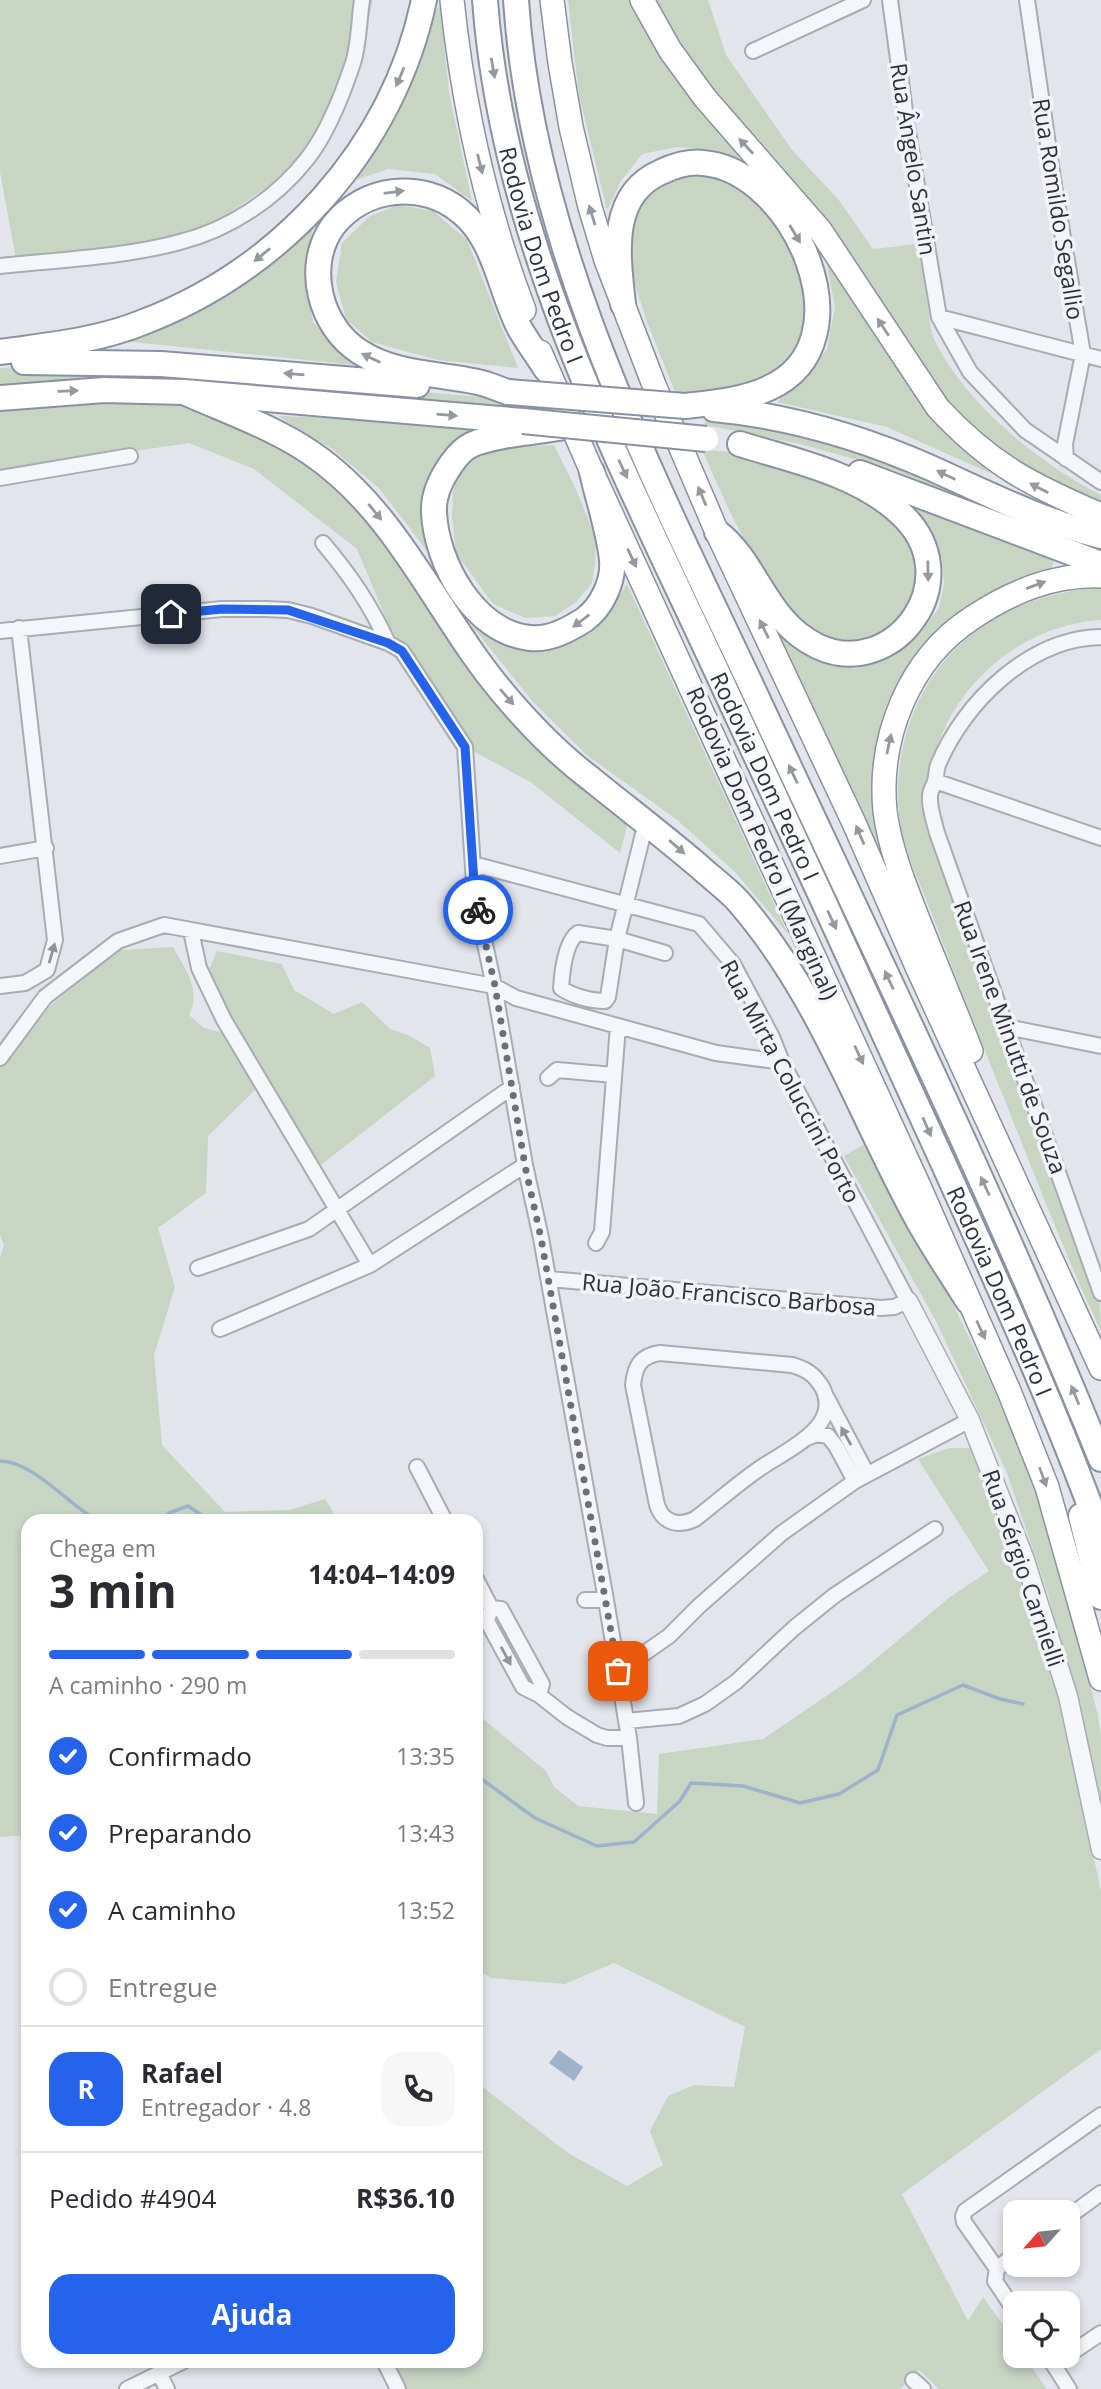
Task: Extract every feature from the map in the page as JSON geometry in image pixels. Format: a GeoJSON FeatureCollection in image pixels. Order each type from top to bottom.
{"type":"FeatureCollection","features":[{"type":"Feature","properties":{"kind":"highway"},"geometry":{"type":"LineString","coordinates":[[0,352],[86,340],[139,324],[209,292],[262,257],[315,208],[368,141],[403,70],[424,0]]}},
{"type":"Feature","properties":{"kind":"highway","name":"Rodovia Dom Pedro I (Marginal)"},"geometry":{"type":"LineString","coordinates":[[452,0],[472,134],[486,190],[519,298],[546,369],[918,1184],[1009,1391],[1047,1487],[1101,1679]]}},
{"type":"Feature","properties":{"kind":"highway","name":"Rodovia Dom Pedro I"},"geometry":{"type":"LineString","coordinates":[[485,0],[487,33],[505,133],[531,236],[600,420],[860,980],[1054,1411],[1101,1536]]}},
{"type":"Feature","properties":{"kind":"highway","name":"Rodovia Dom Pedro I"},"geometry":{"type":"LineString","coordinates":[[516,0],[535,132],[557,222],[628,416],[995,1208],[1101,1459]]}},
{"type":"Feature","properties":{"kind":"highway"},"geometry":{"type":"LineString","coordinates":[[552,0],[560,63],[580,169],[606,260],[654,385],[717,532],[854,823],[1101,1368]]}},
{"type":"Feature","properties":{"kind":"highway"},"geometry":{"type":"LineString","coordinates":[[642,0],[670,50],[705,98],[820,230],[938,408],[959,431],[1005,469],[1040,489],[1101,516]]}},
{"type":"Feature","properties":{"kind":"highway"},"geometry":{"type":"LineString","coordinates":[[623,304],[618,254],[621,222],[635,191],[649,177],[664,170],[683,163],[703,163],[726,168],[747,180],[771,201],[794,233],[808,259],[816,282],[817,326],[804,357],[788,376],[769,388],[710,403],[685,406]]}},
{"type":"Feature","properties":{"kind":"highway"},"geometry":{"type":"LineString","coordinates":[[508,392],[480,382],[394,367],[359,352],[341,338],[322,303],[318,269],[327,238],[344,215],[362,201],[380,194],[408,191],[430,194],[447,201],[463,213],[479,232],[520,328],[546,369]]}},
{"type":"Feature","properties":{"kind":"highway"},"geometry":{"type":"LineString","coordinates":[[0,362],[161,363],[746,412],[845,436],[931,468],[1052,520],[1101,536]]}},
{"type":"Feature","properties":{"kind":"highway"},"geometry":{"type":"LineString","coordinates":[[0,398],[104,390],[184,392],[523,421],[740,444],[831,463],[1101,564]]}},
{"type":"Feature","properties":{"kind":"highway"},"geometry":{"type":"LineString","coordinates":[[184,392],[310,452],[342,477],[369,504],[404,548],[502,691],[562,754],[736,899],[783,959],[818,1017],[919,1222],[968,1301]]}},
{"type":"Feature","properties":{"kind":"highway"},"geometry":{"type":"LineString","coordinates":[[567,426],[489,439],[471,445],[458,455],[438,489],[433,510],[442,553],[465,595],[492,623],[529,638],[549,636],[568,630],[588,617],[600,603],[610,583],[612,562],[592,472]]}},
{"type":"Feature","properties":{"kind":"highway"},"geometry":{"type":"LineString","coordinates":[[717,532],[732,543],[759,589],[780,617],[800,635],[830,651],[857,653],[884,644],[902,632],[926,598],[929,561],[911,524],[899,512],[872,491],[834,473],[740,444]]}},
{"type":"Feature","properties":{"kind":"highway"},"geometry":{"type":"LineString","coordinates":[[1081,1321],[1041,1210],[978,1067],[906,889],[885,812],[884,772],[895,720],[908,687],[928,658],[954,629],[1010,595],[1048,581],[1081,575],[1101,576]]}},
{"type":"Feature","properties":{"kind":"highway"},"geometry":{"type":"LineString","coordinates":[[1054,1411],[1101,1597]]}},
{"type":"Feature","properties":{"kind":"street"},"geometry":{"type":"LineString","coordinates":[[0,266],[142,250],[179,243],[208,233],[246,213],[279,188],[308,159],[332,115],[354,61],[362,0]]}},
{"type":"Feature","properties":{"kind":"street"},"geometry":{"type":"LineString","coordinates":[[753,51],[863,0]]}},
{"type":"Feature","properties":{"kind":"street","name":"Rua Ângelo Santin"},"geometry":{"type":"LineString","coordinates":[[891,0],[907,126],[939,317]]}},
{"type":"Feature","properties":{"kind":"street","name":"Rua Romildo Segallio"},"geometry":{"type":"LineString","coordinates":[[1027,0],[1053,179],[1083,354],[1065,444],[1066,459]]}},
{"type":"Feature","properties":{"kind":"street"},"geometry":{"type":"LineString","coordinates":[[939,317],[1101,359]]}},
{"type":"Feature","properties":{"kind":"street"},"geometry":{"type":"LineString","coordinates":[[939,317],[971,372],[1025,430],[1101,482]]}},
{"type":"Feature","properties":{"kind":"street"},"geometry":{"type":"LineString","coordinates":[[0,478],[130,456]]}},
{"type":"Feature","properties":{"kind":"street"},"geometry":{"type":"LineString","coordinates":[[323,543],[371,606],[388,643]]}},
{"type":"Feature","properties":{"kind":"street"},"geometry":{"type":"LineString","coordinates":[[0,631],[222,609],[288,610],[388,643],[402,651],[463,742],[475,898],[495,986],[525,1166],[549,1279],[618,1671],[636,1803]]}},
{"type":"Feature","properties":{"kind":"street"},"geometry":{"type":"LineString","coordinates":[[0,986],[25,983],[47,970],[55,940],[19,628]]}},
{"type":"Feature","properties":{"kind":"street","name":"Rua Irene Minutti de Souza"},"geometry":{"type":"LineString","coordinates":[[1101,637],[1089,637],[1063,644],[1034,656],[1011,671],[976,703],[954,734],[937,767],[929,799],[937,833],[1101,1293]]}},
{"type":"Feature","properties":{"kind":"street"},"geometry":{"type":"LineString","coordinates":[[935,781],[1101,838]]}},
{"type":"Feature","properties":{"kind":"street"},"geometry":{"type":"LineString","coordinates":[[646,822],[617,939],[608,997],[605,1001],[595,1001],[561,988],[562,974],[573,937],[578,933],[617,939],[665,953]]}},
{"type":"Feature","properties":{"kind":"street"},"geometry":{"type":"LineString","coordinates":[[0,856],[46,848]]}},
{"type":"Feature","properties":{"kind":"street","name":"Rua Mirta Coluccini Porto"},"geometry":{"type":"LineString","coordinates":[[473,864],[699,924],[733,964],[908,1301]]}},
{"type":"Feature","properties":{"kind":"street"},"geometry":{"type":"LineString","coordinates":[[0,1058],[45,997],[118,941],[164,925],[495,986],[516,998],[716,1054],[782,1062]]}},
{"type":"Feature","properties":{"kind":"street"},"geometry":{"type":"LineString","coordinates":[[191,931],[199,968],[224,1020],[370,1265]]}},
{"type":"Feature","properties":{"kind":"street"},"geometry":{"type":"LineString","coordinates":[[596,1243],[602,1232],[618,1026]]}},
{"type":"Feature","properties":{"kind":"street"},"geometry":{"type":"LineString","coordinates":[[1007,1027],[1101,1046]]}},
{"type":"Feature","properties":{"kind":"street"},"geometry":{"type":"LineString","coordinates":[[548,1078],[557,1070],[614,1075]]}},
{"type":"Feature","properties":{"kind":"street"},"geometry":{"type":"LineString","coordinates":[[198,1268],[309,1229],[512,1087]]}},
{"type":"Feature","properties":{"kind":"street"},"geometry":{"type":"LineString","coordinates":[[220,1329],[370,1265],[525,1166]]}},
{"type":"Feature","properties":{"kind":"street","name":"Rua João Francisco Barbosa"},"geometry":{"type":"LineString","coordinates":[[549,1279],[881,1308],[894,1307],[908,1301]]}},
{"type":"Feature","properties":{"kind":"street","name":"Rua Sérgio Carnielli"},"geometry":{"type":"LineString","coordinates":[[908,1301],[970,1420],[1024,1557],[1068,1696],[1101,1850]]}},
{"type":"Feature","properties":{"kind":"street"},"geometry":{"type":"LineString","coordinates":[[660,1353],[792,1365],[806,1369],[816,1378],[827,1397],[861,1477],[828,1436],[817,1434],[807,1437],[759,1469],[695,1520],[671,1523],[664,1519],[657,1505],[633,1385],[636,1367],[650,1354],[660,1353]]}},
{"type":"Feature","properties":{"kind":"street"},"geometry":{"type":"LineString","coordinates":[[807,1437],[824,1416],[827,1397]]}},
{"type":"Feature","properties":{"kind":"street"},"geometry":{"type":"LineString","coordinates":[[618,1671],[670,1636],[699,1606],[782,1533],[861,1477],[970,1420]]}},
{"type":"Feature","properties":{"kind":"street"},"geometry":{"type":"LineString","coordinates":[[417,1466],[441,1514]]}},
{"type":"Feature","properties":{"kind":"street"},"geometry":{"type":"LineString","coordinates":[[626,1721],[679,1716],[705,1704],[736,1682],[794,1628],[835,1595],[935,1529]]}},
{"type":"Feature","properties":{"kind":"street"},"geometry":{"type":"LineString","coordinates":[[483,1593],[491,1608],[501,1609],[542,1684],[539,1695],[567,1717],[597,1735],[629,1738]]}},
{"type":"Feature","properties":{"kind":"street"},"geometry":{"type":"LineString","coordinates":[[586,1600],[606,1600]]}},
{"type":"Feature","properties":{"kind":"street"},"geometry":{"type":"LineString","coordinates":[[1003,2295],[996,2286],[996,2272],[962,2216],[965,2211],[1101,2115]]}},
{"type":"Feature","properties":{"kind":"street"},"geometry":{"type":"LineString","coordinates":[[1080,2208],[1101,2193]]}},
{"type":"Feature","properties":{"kind":"street"},"geometry":{"type":"LineString","coordinates":[[996,2272],[1003,2265]]}},
{"type":"Feature","properties":{"kind":"street"},"geometry":{"type":"LineString","coordinates":[[1080,2345],[1101,2333]]}},
{"type":"Feature","properties":{"kind":"street"},"geometry":{"type":"LineString","coordinates":[[127,2389],[169,2368]]}},
{"type":"Feature","properties":{"kind":"street"},"geometry":{"type":"LineString","coordinates":[[388,2368],[398,2389]]}},
{"type":"Feature","properties":{"kind":"street"},"geometry":{"type":"LineString","coordinates":[[1057,2368],[1069,2389]]}},
{"type":"Feature","properties":{"kind":"street"},"geometry":{"type":"LineString","coordinates":[[159,2373],[167,2389]]}},
{"type":"Feature","properties":{"kind":"green space"},"geometry":{"type":"Polygon","coordinates":[[[0,0],[373,0],[367,25],[308,159],[191,239],[17,264],[0,172],[0,0]]]}},
{"type":"Feature","properties":{"kind":"green space"},"geometry":{"type":"Polygon","coordinates":[[[568,0],[634,0],[736,147],[739,159],[715,150],[677,147],[642,154],[621,181],[607,210],[579,95],[568,0]]]}},
{"type":"Feature","properties":{"kind":"green space"},"geometry":{"type":"Polygon","coordinates":[[[654,0],[708,0],[726,55],[792,150],[838,199],[873,249],[918,244],[933,335],[964,386],[1029,449],[1101,495],[1101,510],[1039,480],[969,425],[941,394],[833,226],[715,94],[680,46],[654,0]]]}},
{"type":"Feature","properties":{"kind":"green space"},"geometry":{"type":"Polygon","coordinates":[[[440,2],[449,93],[472,201],[435,174],[388,169],[350,182],[416,63],[440,2]]]}},
{"type":"Feature","properties":{"kind":"green space"},"geometry":{"type":"Polygon","coordinates":[[[681,168],[715,170],[756,193],[786,233],[805,277],[808,322],[791,358],[762,379],[716,394],[675,392],[646,319],[623,246],[646,186],[681,168]]]}},
{"type":"Feature","properties":{"kind":"green space"},"geometry":{"type":"Polygon","coordinates":[[[398,205],[433,211],[467,240],[518,368],[438,360],[372,342],[346,319],[336,282],[342,243],[370,216],[398,205]]]}},
{"type":"Feature","properties":{"kind":"green space"},"geometry":{"type":"Polygon","coordinates":[[[320,216],[312,232],[305,275],[313,322],[355,365],[113,340],[320,216]]]}},
{"type":"Feature","properties":{"kind":"green space"},"geometry":{"type":"Polygon","coordinates":[[[825,256],[943,428],[992,474],[887,427],[777,402],[806,376],[827,349],[835,307],[825,256]]]}},
{"type":"Feature","properties":{"kind":"green space"},"geometry":{"type":"Polygon","coordinates":[[[23,367],[390,389],[524,401],[524,416],[0,387],[0,368],[23,367]]]}},
{"type":"Feature","properties":{"kind":"green space"},"geometry":{"type":"Polygon","coordinates":[[[95,401],[191,404],[263,433],[337,477],[439,615],[629,818],[620,853],[532,783],[475,752],[390,628],[357,549],[254,469],[189,443],[0,471],[0,412],[95,401]]]}},
{"type":"Feature","properties":{"kind":"green space"},"geometry":{"type":"Polygon","coordinates":[[[278,416],[392,420],[482,429],[422,501],[427,551],[379,488],[332,449],[278,416]]]}},
{"type":"Feature","properties":{"kind":"green space"},"geometry":{"type":"Polygon","coordinates":[[[705,417],[779,428],[844,444],[1101,543],[1101,549],[1013,522],[897,471],[800,444],[705,425],[705,417]]]}},
{"type":"Feature","properties":{"kind":"green space"},"geometry":{"type":"Polygon","coordinates":[[[554,445],[596,539],[592,583],[576,602],[555,616],[525,618],[493,604],[456,553],[452,516],[453,492],[458,476],[478,456],[502,448],[554,445]]]}},
{"type":"Feature","properties":{"kind":"green space"},"geometry":{"type":"Polygon","coordinates":[[[702,450],[749,453],[867,497],[912,538],[920,593],[903,623],[864,644],[833,643],[806,632],[770,589],[729,510],[702,450]]]}},
{"type":"Feature","properties":{"kind":"green space"},"geometry":{"type":"Polygon","coordinates":[[[903,499],[1054,560],[1050,572],[927,645],[899,683],[886,721],[888,872],[792,662],[770,622],[801,649],[855,669],[894,656],[920,634],[939,608],[944,583],[942,559],[923,519],[903,499]]]}},
{"type":"Feature","properties":{"kind":"green space"},"geometry":{"type":"Polygon","coordinates":[[[627,584],[788,934],[734,871],[676,819],[588,756],[533,702],[472,626],[526,647],[569,643],[607,615],[627,584]]]}},
{"type":"Feature","properties":{"kind":"green space"},"geometry":{"type":"Polygon","coordinates":[[[1101,587],[1101,620],[1060,628],[1022,644],[990,668],[963,698],[943,733],[931,771],[928,812],[936,853],[1016,1066],[1100,1305],[1101,1331],[1044,1199],[915,871],[901,828],[898,799],[899,771],[912,716],[940,666],[959,645],[995,618],[1024,604],[1070,591],[1101,587]]]}},
{"type":"Feature","properties":{"kind":"green space"},"geometry":{"type":"Polygon","coordinates":[[[173,947],[193,988],[193,1006],[189,1015],[204,1028],[224,1033],[257,1088],[208,1136],[206,1193],[158,1228],[175,1287],[154,1355],[162,1445],[225,1512],[290,1510],[325,1499],[335,1514],[21,1514],[21,1836],[0,1837],[0,1257],[4,1245],[0,1235],[0,1063],[7,1062],[50,1006],[119,950],[173,947]]]}},
{"type":"Feature","properties":{"kind":"green space"},"geometry":{"type":"Polygon","coordinates":[[[217,951],[282,964],[294,990],[334,1014],[362,1002],[390,1029],[408,1035],[430,1048],[435,1076],[317,1168],[207,974],[217,951]]]}},
{"type":"Feature","properties":{"kind":"green space"},"geometry":{"type":"Polygon","coordinates":[[[873,1139],[989,1379],[1036,1486],[1097,1711],[1101,1736],[1101,1801],[1048,1594],[1007,1473],[936,1321],[844,1156],[873,1139]]]}},
{"type":"Feature","properties":{"kind":"green space"},"geometry":{"type":"Polygon","coordinates":[[[949,1448],[971,1448],[1018,1562],[1046,1654],[1062,1711],[1101,1891],[1101,2049],[902,2194],[968,2321],[983,2297],[1003,2325],[1003,2368],[1032,2368],[1047,2389],[939,2389],[919,2370],[900,2389],[405,2389],[394,2368],[483,2368],[483,2087],[568,2153],[627,2186],[663,2165],[650,2131],[668,2096],[694,2085],[734,2087],[745,2027],[614,1963],[565,1984],[491,1978],[483,1973],[483,1719],[546,1771],[554,1787],[578,1806],[657,1814],[659,1754],[763,1739],[854,1677],[950,1597],[989,1571],[918,1459],[949,1448]]]}},
{"type":"Feature","properties":{"kind":"water"},"geometry":{"type":"Polygon","coordinates":[[[559,2050],[583,2067],[574,2081],[549,2063],[559,2050]]]}},
{"type":"Feature","properties":{"kind":"waterway"},"geometry":{"type":"LineString","coordinates":[[0,1461],[25,1468],[87,1514]]}},
{"type":"Feature","properties":{"kind":"waterway"},"geometry":{"type":"LineString","coordinates":[[168,1514],[188,1506],[200,1514]]}},
{"type":"Feature","properties":{"kind":"waterway"},"geometry":{"type":"LineString","coordinates":[[483,1780],[535,1818],[597,1846],[634,1842],[680,1801],[691,1783],[743,1786],[800,1803],[839,1794],[878,1770],[897,1715],[963,1685],[1000,1699],[1023,1704]]}},
{"type":"Feature","properties":{"kind":"way so far"},"geometry":{"type":"LineString","coordinates":[[478,910],[495,986],[525,1166],[541,1238],[618,1671]]}},
{"type":"Feature","properties":{"kind":"route"},"geometry":{"type":"LineString","coordinates":[[171,614],[222,609],[288,610],[388,643],[402,651],[465,747],[478,910]]}}]}
